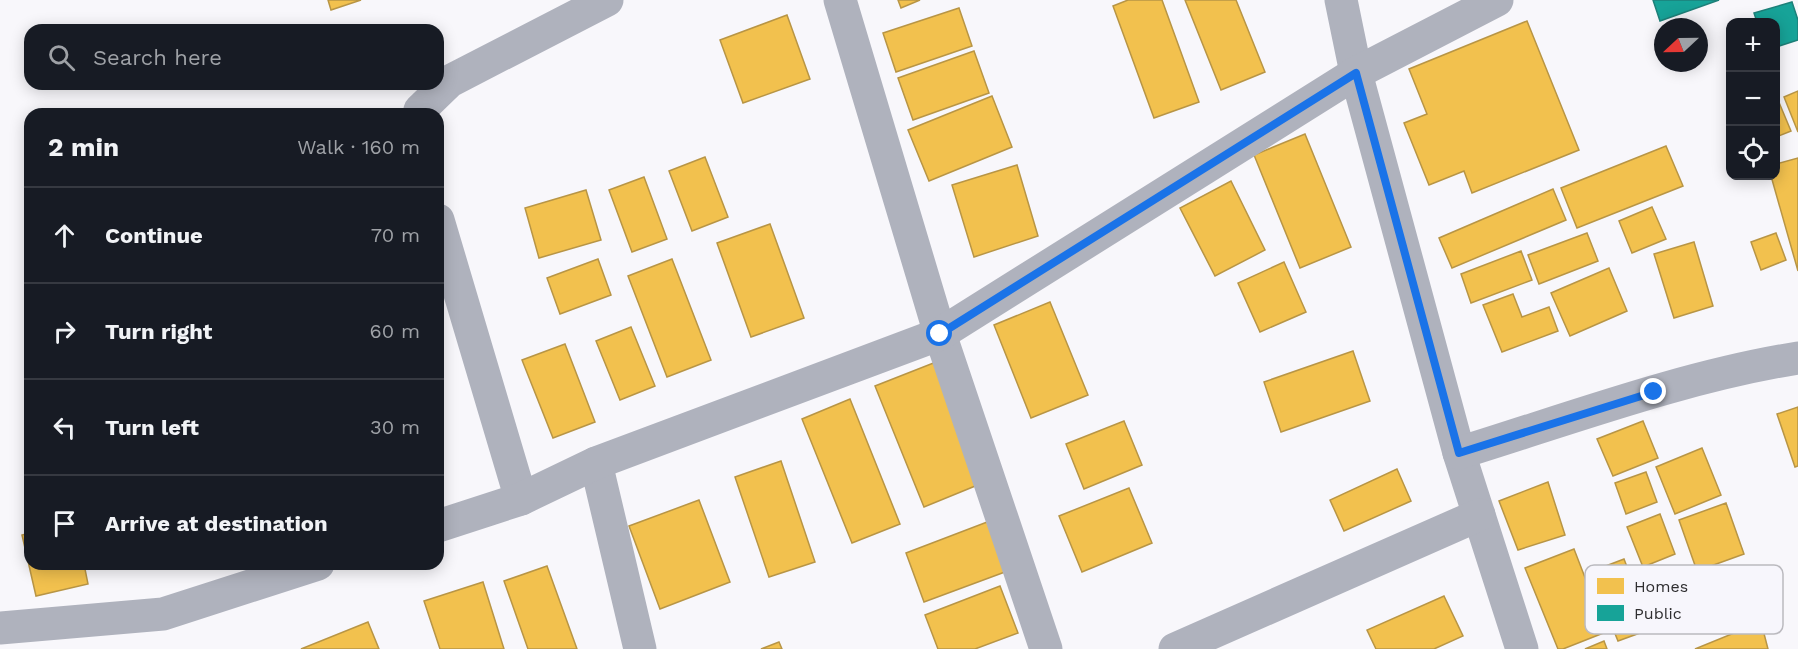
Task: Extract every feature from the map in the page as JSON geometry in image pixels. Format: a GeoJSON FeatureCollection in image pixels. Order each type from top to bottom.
{"type":"FeatureCollection","features":[{"type":"Feature","properties":{"kind":"street"},"geometry":{"type":"LineString","coordinates":[[444,87],[450,81],[607,0]]}},
{"type":"Feature","properties":{"kind":"street"},"geometry":{"type":"LineString","coordinates":[[840,0],[940,334],[1046,649]]}},
{"type":"Feature","properties":{"kind":"street"},"geometry":{"type":"LineString","coordinates":[[1341,0],[1356,73],[1459,453],[1522,649]]}},
{"type":"Feature","properties":{"kind":"street"},"geometry":{"type":"LineString","coordinates":[[444,524],[521,499],[596,463],[940,334],[1356,73],[1497,0]]}},
{"type":"Feature","properties":{"kind":"street"},"geometry":{"type":"LineString","coordinates":[[422,108],[441,90]]}},
{"type":"Feature","properties":{"kind":"street"},"geometry":{"type":"LineString","coordinates":[[444,240],[521,499]]}},
{"type":"Feature","properties":{"kind":"street"},"geometry":{"type":"LineString","coordinates":[[1459,453],[1654,392],[1772,362],[1798,358]]}},
{"type":"Feature","properties":{"kind":"street"},"geometry":{"type":"LineString","coordinates":[[596,463],[639,649]]}},
{"type":"Feature","properties":{"kind":"street"},"geometry":{"type":"LineString","coordinates":[[1174,649],[1479,515]]}},
{"type":"Feature","properties":{"kind":"street"},"geometry":{"type":"LineString","coordinates":[[0,628],[163,614],[299,570]]}},
{"type":"Feature","properties":{"kind":"building: Homes"},"geometry":{"type":"Polygon","coordinates":[[[328,0],[361,0],[331,10],[328,0]]]}},
{"type":"Feature","properties":{"kind":"building: Homes"},"geometry":{"type":"Polygon","coordinates":[[[898,0],[920,0],[901,8],[898,0]]]}},
{"type":"Feature","properties":{"kind":"building: Homes"},"geometry":{"type":"Polygon","coordinates":[[[1128,0],[1162,0],[1199,102],[1154,118],[1113,6],[1128,0]]]}},
{"type":"Feature","properties":{"kind":"building: Homes"},"geometry":{"type":"Polygon","coordinates":[[[1185,0],[1236,0],[1265,72],[1221,90],[1185,0]]]}},
{"type":"Feature","properties":{"kind":"building: Homes"},"geometry":{"type":"Polygon","coordinates":[[[959,8],[972,46],[896,72],[883,33],[959,8]]]}},
{"type":"Feature","properties":{"kind":"building: Homes"},"geometry":{"type":"Polygon","coordinates":[[[787,15],[810,79],[743,103],[720,40],[787,15]]]}},
{"type":"Feature","properties":{"kind":"building: Homes"},"geometry":{"type":"Polygon","coordinates":[[[1527,21],[1579,150],[1472,193],[1464,171],[1429,185],[1404,123],[1427,114],[1409,69],[1527,21]]]}},
{"type":"Feature","properties":{"kind":"building: Homes"},"geometry":{"type":"Polygon","coordinates":[[[974,51],[989,93],[913,120],[898,78],[974,51]]]}},
{"type":"Feature","properties":{"kind":"building: Homes"},"geometry":{"type":"Polygon","coordinates":[[[1798,91],[1798,132],[1784,97],[1798,91]]]}},
{"type":"Feature","properties":{"kind":"building: Homes"},"geometry":{"type":"Polygon","coordinates":[[[992,96],[1012,147],[929,181],[908,130],[992,96]]]}},
{"type":"Feature","properties":{"kind":"building: Homes"},"geometry":{"type":"Polygon","coordinates":[[[1780,105],[1791,131],[1780,135],[1780,105]]]}},
{"type":"Feature","properties":{"kind":"building: Homes"},"geometry":{"type":"Polygon","coordinates":[[[1305,134],[1351,247],[1300,268],[1254,155],[1305,134]]]}},
{"type":"Feature","properties":{"kind":"building: Homes"},"geometry":{"type":"Polygon","coordinates":[[[1666,146],[1683,186],[1577,228],[1561,188],[1666,146]]]}},
{"type":"Feature","properties":{"kind":"building: Homes"},"geometry":{"type":"Polygon","coordinates":[[[705,157],[728,217],[692,231],[669,171],[705,157]]]}},
{"type":"Feature","properties":{"kind":"building: Homes"},"geometry":{"type":"Polygon","coordinates":[[[1798,158],[1798,271],[1772,180],[1780,180],[1780,163],[1798,158]]]}},
{"type":"Feature","properties":{"kind":"building: Homes"},"geometry":{"type":"Polygon","coordinates":[[[1017,165],[1038,236],[974,257],[952,185],[1017,165]]]}},
{"type":"Feature","properties":{"kind":"building: Homes"},"geometry":{"type":"Polygon","coordinates":[[[644,177],[667,239],[632,252],[609,190],[644,177]]]}},
{"type":"Feature","properties":{"kind":"building: Homes"},"geometry":{"type":"Polygon","coordinates":[[[1231,181],[1265,250],[1215,276],[1180,208],[1231,181]]]}},
{"type":"Feature","properties":{"kind":"building: Homes"},"geometry":{"type":"Polygon","coordinates":[[[1553,189],[1566,220],[1452,268],[1439,238],[1553,189]]]}},
{"type":"Feature","properties":{"kind":"building: Homes"},"geometry":{"type":"Polygon","coordinates":[[[586,190],[601,240],[539,258],[525,208],[586,190]]]}},
{"type":"Feature","properties":{"kind":"building: Homes"},"geometry":{"type":"Polygon","coordinates":[[[1652,207],[1666,239],[1632,253],[1619,221],[1652,207]]]}},
{"type":"Feature","properties":{"kind":"building: Homes"},"geometry":{"type":"Polygon","coordinates":[[[770,224],[804,318],[751,337],[717,243],[770,224]]]}},
{"type":"Feature","properties":{"kind":"building: Homes"},"geometry":{"type":"Polygon","coordinates":[[[1587,233],[1598,261],[1539,284],[1528,255],[1587,233]]]}},
{"type":"Feature","properties":{"kind":"building: Homes"},"geometry":{"type":"Polygon","coordinates":[[[1776,233],[1786,260],[1761,270],[1751,242],[1776,233]]]}},
{"type":"Feature","properties":{"kind":"building: Homes"},"geometry":{"type":"Polygon","coordinates":[[[1694,242],[1713,306],[1674,318],[1654,254],[1694,242]]]}},
{"type":"Feature","properties":{"kind":"building: Homes"},"geometry":{"type":"Polygon","coordinates":[[[1521,251],[1532,280],[1471,303],[1461,274],[1521,251]]]}},
{"type":"Feature","properties":{"kind":"building: Homes"},"geometry":{"type":"Polygon","coordinates":[[[598,259],[611,295],[560,314],[547,278],[598,259]]]}},
{"type":"Feature","properties":{"kind":"building: Homes"},"geometry":{"type":"Polygon","coordinates":[[[672,259],[711,360],[667,377],[628,276],[672,259]]]}},
{"type":"Feature","properties":{"kind":"building: Homes"},"geometry":{"type":"Polygon","coordinates":[[[1284,262],[1306,312],[1260,332],[1238,283],[1284,262]]]}},
{"type":"Feature","properties":{"kind":"building: Homes"},"geometry":{"type":"Polygon","coordinates":[[[1609,268],[1627,311],[1570,336],[1551,293],[1609,268]]]}},
{"type":"Feature","properties":{"kind":"building: Homes"},"geometry":{"type":"Polygon","coordinates":[[[1513,294],[1522,317],[1549,307],[1558,331],[1502,352],[1483,305],[1513,294]]]}},
{"type":"Feature","properties":{"kind":"building: Homes"},"geometry":{"type":"Polygon","coordinates":[[[1050,302],[1088,395],[1031,418],[994,325],[1050,302]]]}},
{"type":"Feature","properties":{"kind":"building: Homes"},"geometry":{"type":"Polygon","coordinates":[[[631,327],[655,386],[620,400],[596,341],[631,327]]]}},
{"type":"Feature","properties":{"kind":"building: Homes"},"geometry":{"type":"Polygon","coordinates":[[[565,344],[595,422],[553,438],[522,360],[565,344]]]}},
{"type":"Feature","properties":{"kind":"building: Homes"},"geometry":{"type":"Polygon","coordinates":[[[1353,351],[1370,401],[1281,432],[1264,382],[1353,351]]]}},
{"type":"Feature","properties":{"kind":"building: Homes"},"geometry":{"type":"Polygon","coordinates":[[[936,362],[985,482],[924,507],[875,386],[936,362]]]}},
{"type":"Feature","properties":{"kind":"building: Homes"},"geometry":{"type":"Polygon","coordinates":[[[850,399],[900,524],[852,543],[802,419],[850,399]]]}},
{"type":"Feature","properties":{"kind":"building: Homes"},"geometry":{"type":"Polygon","coordinates":[[[1798,407],[1798,466],[1795,467],[1777,414],[1798,407]]]}},
{"type":"Feature","properties":{"kind":"building: Homes"},"geometry":{"type":"Polygon","coordinates":[[[1124,421],[1142,465],[1084,489],[1066,444],[1124,421]]]}},
{"type":"Feature","properties":{"kind":"building: Homes"},"geometry":{"type":"Polygon","coordinates":[[[1643,421],[1658,458],[1613,476],[1597,439],[1643,421]]]}},
{"type":"Feature","properties":{"kind":"building: Homes"},"geometry":{"type":"Polygon","coordinates":[[[1702,448],[1721,495],[1675,514],[1656,467],[1702,448]]]}},
{"type":"Feature","properties":{"kind":"building: Homes"},"geometry":{"type":"Polygon","coordinates":[[[781,461],[815,562],[769,577],[735,477],[781,461]]]}},
{"type":"Feature","properties":{"kind":"building: Homes"},"geometry":{"type":"Polygon","coordinates":[[[1397,469],[1411,501],[1344,531],[1330,500],[1397,469]]]}},
{"type":"Feature","properties":{"kind":"building: Homes"},"geometry":{"type":"Polygon","coordinates":[[[1646,472],[1657,502],[1626,514],[1615,483],[1646,472]]]}},
{"type":"Feature","properties":{"kind":"building: Homes"},"geometry":{"type":"Polygon","coordinates":[[[1548,482],[1565,535],[1518,550],[1499,501],[1548,482]]]}},
{"type":"Feature","properties":{"kind":"building: Homes"},"geometry":{"type":"Polygon","coordinates":[[[1129,488],[1152,543],[1082,572],[1059,516],[1129,488]]]}},
{"type":"Feature","properties":{"kind":"building: Homes"},"geometry":{"type":"Polygon","coordinates":[[[699,500],[730,582],[660,609],[629,526],[699,500]]]}},
{"type":"Feature","properties":{"kind":"building: Homes"},"geometry":{"type":"Polygon","coordinates":[[[1726,503],[1744,554],[1714,565],[1695,565],[1679,520],[1726,503]]]}},
{"type":"Feature","properties":{"kind":"building: Homes"},"geometry":{"type":"Polygon","coordinates":[[[1660,514],[1675,554],[1648,565],[1642,565],[1627,527],[1660,514]]]}},
{"type":"Feature","properties":{"kind":"building: Homes"},"geometry":{"type":"Polygon","coordinates":[[[995,519],[1013,569],[924,602],[906,553],[995,519]]]}},
{"type":"Feature","properties":{"kind":"building: Homes"},"geometry":{"type":"Polygon","coordinates":[[[1574,549],[1585,578],[1585,634],[1601,634],[1558,649],[1525,568],[1574,549]]]}},
{"type":"Feature","properties":{"kind":"building: Homes"},"geometry":{"type":"Polygon","coordinates":[[[1624,559],[1626,565],[1608,565],[1624,559]]]}},
{"type":"Feature","properties":{"kind":"building: Homes"},"geometry":{"type":"Polygon","coordinates":[[[547,566],[577,649],[528,649],[504,581],[547,566]]]}},
{"type":"Feature","properties":{"kind":"building: Homes"},"geometry":{"type":"Polygon","coordinates":[[[30,570],[85,570],[88,584],[36,596],[30,570]]]}},
{"type":"Feature","properties":{"kind":"building: Homes"},"geometry":{"type":"Polygon","coordinates":[[[483,582],[504,649],[440,649],[424,601],[483,582]]]}},
{"type":"Feature","properties":{"kind":"building: Homes"},"geometry":{"type":"Polygon","coordinates":[[[1000,586],[1018,633],[975,649],[938,649],[925,615],[1000,586]]]}},
{"type":"Feature","properties":{"kind":"building: Homes"},"geometry":{"type":"Polygon","coordinates":[[[1444,596],[1463,636],[1434,649],[1376,649],[1367,630],[1444,596]]]}},
{"type":"Feature","properties":{"kind":"building: Homes"},"geometry":{"type":"Polygon","coordinates":[[[368,622],[379,649],[301,649],[368,622]]]}},
{"type":"Feature","properties":{"kind":"building: Homes"},"geometry":{"type":"Polygon","coordinates":[[[1615,634],[1637,634],[1618,641],[1615,634]]]}},
{"type":"Feature","properties":{"kind":"building: Homes"},"geometry":{"type":"Polygon","coordinates":[[[1732,634],[1764,634],[1768,649],[1695,649],[1732,634]]]}},
{"type":"Feature","properties":{"kind":"building: Homes"},"geometry":{"type":"Polygon","coordinates":[[[1604,641],[1607,649],[1585,649],[1604,641]]]}},
{"type":"Feature","properties":{"kind":"building: Homes"},"geometry":{"type":"Polygon","coordinates":[[[779,642],[782,649],[761,649],[779,642]]]}},
{"type":"Feature","properties":{"kind":"building: Public"},"geometry":{"type":"Polygon","coordinates":[[[1653,0],[1719,0],[1668,18],[1659,18],[1653,0]]]}},
{"type":"Feature","properties":{"kind":"building: Public"},"geometry":{"type":"Polygon","coordinates":[[[1792,2],[1798,20],[1798,40],[1780,46],[1780,18],[1756,18],[1754,13],[1792,2]]]}},
{"type":"Feature","properties":{"kind":"route"},"geometry":{"type":"LineString","coordinates":[[940,334],[1356,73],[1459,453],[1654,392]]}}]}
